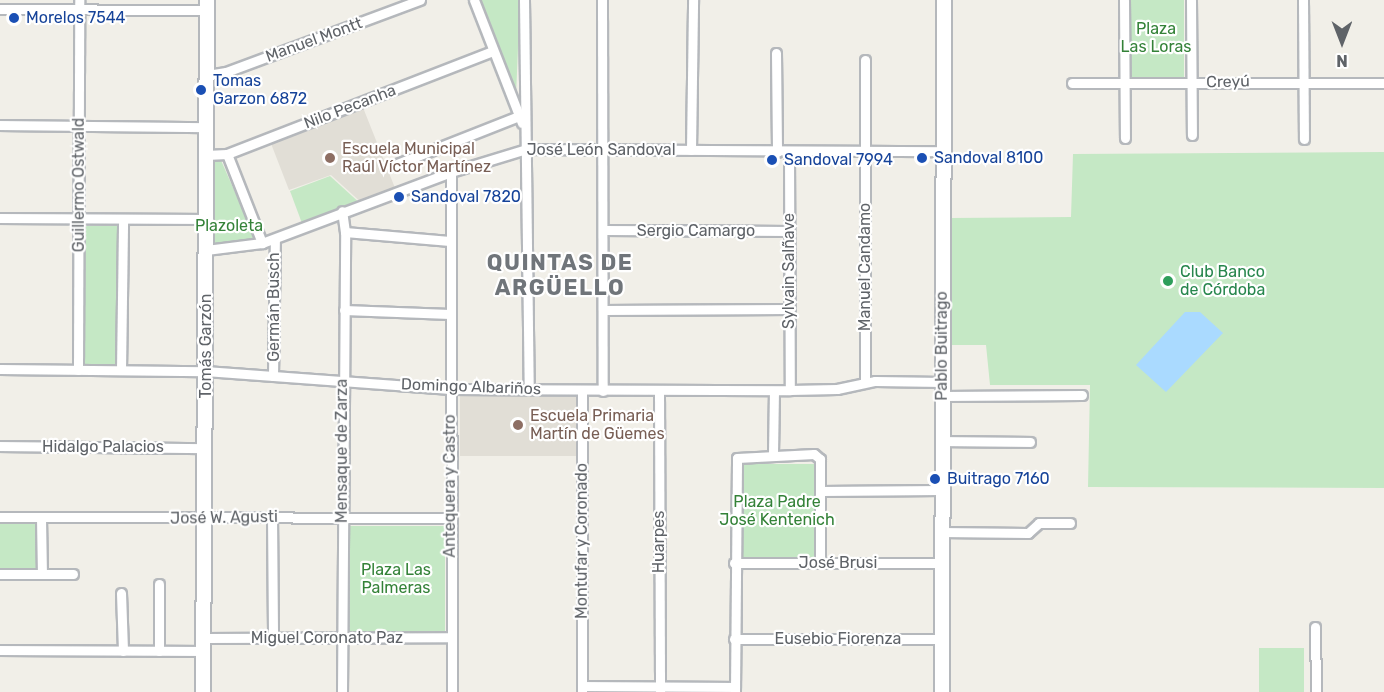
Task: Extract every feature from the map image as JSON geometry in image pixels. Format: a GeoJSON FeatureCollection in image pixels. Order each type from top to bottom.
{"type":"FeatureCollection","features":[{"type":"Feature","properties":{"kind":"main road","name":"Pablo Buitrago"},"geometry":{"type":"LineString","coordinates":[[942,692],[941,151],[944,0]]}},
{"type":"Feature","properties":{"kind":"main road","name":"Tomás Garzón"},"geometry":{"type":"LineString","coordinates":[[203,692],[207,5]]}},
{"type":"Feature","properties":{"kind":"street","name":"Manuel Montt"},"geometry":{"type":"LineString","coordinates":[[207,75],[237,68],[420,0]]}},
{"type":"Feature","properties":{"kind":"street"},"geometry":{"type":"LineString","coordinates":[[474,0],[524,128]]}},
{"type":"Feature","properties":{"kind":"street"},"geometry":{"type":"LineString","coordinates":[[524,0],[529,389]]}},
{"type":"Feature","properties":{"kind":"street"},"geometry":{"type":"LineString","coordinates":[[602,0],[603,391]]}},
{"type":"Feature","properties":{"kind":"street"},"geometry":{"type":"LineString","coordinates":[[691,150],[693,0]]}},
{"type":"Feature","properties":{"kind":"street"},"geometry":{"type":"LineString","coordinates":[[1124,0],[1125,138]]}},
{"type":"Feature","properties":{"kind":"street"},"geometry":{"type":"LineString","coordinates":[[1191,0],[1192,135]]}},
{"type":"Feature","properties":{"kind":"street"},"geometry":{"type":"LineString","coordinates":[[1303,0],[1304,138]]}},
{"type":"Feature","properties":{"kind":"street"},"geometry":{"type":"LineString","coordinates":[[0,9],[79,5],[207,5]]}},
{"type":"Feature","properties":{"kind":"street","name":"Guillermo Ostwald"},"geometry":{"type":"LineString","coordinates":[[78,370],[79,5]]}},
{"type":"Feature","properties":{"kind":"street","name":"Nilo Pecanha"},"geometry":{"type":"LineString","coordinates":[[206,155],[227,154],[493,51]]}},
{"type":"Feature","properties":{"kind":"street"},"geometry":{"type":"LineString","coordinates":[[776,53],[777,152]]}},
{"type":"Feature","properties":{"kind":"street","name":"Manuel Candamo"},"geometry":{"type":"LineString","coordinates":[[865,60],[865,382]]}},
{"type":"Feature","properties":{"kind":"street","name":"Creyú"},"geometry":{"type":"LineString","coordinates":[[1072,83],[1304,81],[1384,83]]}},
{"type":"Feature","properties":{"kind":"street"},"geometry":{"type":"LineString","coordinates":[[397,164],[519,116]]}},
{"type":"Feature","properties":{"kind":"street"},"geometry":{"type":"LineString","coordinates":[[0,124],[79,123],[206,127]]}},
{"type":"Feature","properties":{"kind":"street","name":"José León Sandoval"},"geometry":{"type":"LineString","coordinates":[[206,250],[262,243],[342,211],[451,172],[526,149],[941,151]]}},
{"type":"Feature","properties":{"kind":"street","name":"Sylvain Salñave"},"geometry":{"type":"LineString","coordinates":[[789,152],[790,390]]}},
{"type":"Feature","properties":{"kind":"street","name":"Germán Busch"},"geometry":{"type":"LineString","coordinates":[[227,154],[262,243]]}},
{"type":"Feature","properties":{"kind":"street","name":"Antequera y Castro"},"geometry":{"type":"LineString","coordinates":[[451,172],[449,518],[452,692]]}},
{"type":"Feature","properties":{"kind":"street","name":"Mensaque de Zarza"},"geometry":{"type":"LineString","coordinates":[[342,211],[345,232],[342,381],[342,692]]}},
{"type":"Feature","properties":{"kind":"street"},"geometry":{"type":"LineString","coordinates":[[0,218],[206,219]]}},
{"type":"Feature","properties":{"kind":"street"},"geometry":{"type":"LineString","coordinates":[[121,370],[123,219]]}},
{"type":"Feature","properties":{"kind":"street","name":"Sergio Camargo"},"geometry":{"type":"LineString","coordinates":[[603,230],[789,231]]}},
{"type":"Feature","properties":{"kind":"street"},"geometry":{"type":"LineString","coordinates":[[345,232],[450,241]]}},
{"type":"Feature","properties":{"kind":"street","name":"Germán Busch"},"geometry":{"type":"LineString","coordinates":[[273,376],[274,239]]}},
{"type":"Feature","properties":{"kind":"street"},"geometry":{"type":"LineString","coordinates":[[603,310],[789,309]]}},
{"type":"Feature","properties":{"kind":"street"},"geometry":{"type":"LineString","coordinates":[[344,310],[450,314]]}},
{"type":"Feature","properties":{"kind":"street","name":"Domingo Albariños"},"geometry":{"type":"LineString","coordinates":[[0,369],[205,371],[450,389],[774,391],[837,389],[865,382],[942,389],[1082,394]]}},
{"type":"Feature","properties":{"kind":"street","name":"Montufar y Coronado"},"geometry":{"type":"LineString","coordinates":[[582,390],[582,689]]}},
{"type":"Feature","properties":{"kind":"street","name":"Huarpes"},"geometry":{"type":"LineString","coordinates":[[659,391],[660,689]]}},
{"type":"Feature","properties":{"kind":"street"},"geometry":{"type":"LineString","coordinates":[[773,454],[774,391]]}},
{"type":"Feature","properties":{"kind":"street"},"geometry":{"type":"LineString","coordinates":[[941,441],[1030,442]]}},
{"type":"Feature","properties":{"kind":"street","name":"Hidalgo Palacios"},"geometry":{"type":"LineString","coordinates":[[0,446],[206,448]]}},
{"type":"Feature","properties":{"kind":"street"},"geometry":{"type":"LineString","coordinates":[[582,689],[735,690],[734,563],[737,458],[773,454],[814,454],[820,459],[820,563]]}},
{"type":"Feature","properties":{"kind":"street"},"geometry":{"type":"LineString","coordinates":[[821,491],[941,490]]}},
{"type":"Feature","properties":{"kind":"street"},"geometry":{"type":"LineString","coordinates":[[272,516],[273,637]]}},
{"type":"Feature","properties":{"kind":"street","name":"José W. Agusti"},"geometry":{"type":"LineString","coordinates":[[0,517],[449,518]]}},
{"type":"Feature","properties":{"kind":"street"},"geometry":{"type":"LineString","coordinates":[[41,518],[42,574]]}},
{"type":"Feature","properties":{"kind":"street"},"geometry":{"type":"LineString","coordinates":[[941,532],[1028,533],[1039,523],[1070,523]]}},
{"type":"Feature","properties":{"kind":"street","name":"José Brusi"},"geometry":{"type":"LineString","coordinates":[[734,563],[942,563]]}},
{"type":"Feature","properties":{"kind":"street"},"geometry":{"type":"LineString","coordinates":[[0,574],[73,574]]}},
{"type":"Feature","properties":{"kind":"street"},"geometry":{"type":"LineString","coordinates":[[159,584],[159,651]]}},
{"type":"Feature","properties":{"kind":"street"},"geometry":{"type":"LineString","coordinates":[[121,593],[123,651]]}},
{"type":"Feature","properties":{"kind":"street"},"geometry":{"type":"LineString","coordinates":[[1315,627],[1316,692]]}},
{"type":"Feature","properties":{"kind":"street","name":"Miguel Coronato Paz"},"geometry":{"type":"LineString","coordinates":[[0,650],[159,651],[273,637],[451,637]]}},
{"type":"Feature","properties":{"kind":"street","name":"Eusebio Fiorenza"},"geometry":{"type":"LineString","coordinates":[[734,639],[941,639]]}},
{"type":"Feature","properties":{"kind":"shaded area","name":"Escuela Municipal Raúl Víctor Martínez"},"geometry":{"type":"Polygon","coordinates":[[[362,105],[397,193],[364,205],[331,175],[289,190],[270,141],[362,105]]]}},
{"type":"Feature","properties":{"kind":"shaded area","name":"Escuela Primaria Martín de Güemes"},"geometry":{"type":"Polygon","coordinates":[[[460,394],[577,394],[577,456],[460,456],[460,394]]]}},
{"type":"Feature","properties":{"kind":"green space"},"geometry":{"type":"Polygon","coordinates":[[[476,0],[520,0],[516,96],[476,0]]]}},
{"type":"Feature","properties":{"kind":"green space","name":"Plaza Las Loras"},"geometry":{"type":"Polygon","coordinates":[[[1128,0],[1184,0],[1184,77],[1128,77],[1128,0]]]}},
{"type":"Feature","properties":{"kind":"green space","name":"Club Banco de Córdoba"},"geometry":{"type":"Polygon","coordinates":[[[1384,152],[1384,488],[1088,487],[1090,385],[990,385],[986,345],[952,345],[951,218],[1071,217],[1073,154],[1384,152]]]}},
{"type":"Feature","properties":{"kind":"green space","name":"Plazoleta"},"geometry":{"type":"Polygon","coordinates":[[[220,158],[256,240],[210,248],[209,159],[220,158]]]}},
{"type":"Feature","properties":{"kind":"green space"},"geometry":{"type":"Polygon","coordinates":[[[330,176],[362,205],[303,226],[290,191],[330,176]]]}},
{"type":"Feature","properties":{"kind":"green space"},"geometry":{"type":"Polygon","coordinates":[[[83,226],[117,226],[117,370],[83,370],[83,226]]]}},
{"type":"Feature","properties":{"kind":"green space","name":"Plaza Padre José Kentenich"},"geometry":{"type":"Polygon","coordinates":[[[740,464],[814,464],[814,558],[740,558],[740,464]]]}},
{"type":"Feature","properties":{"kind":"green space"},"geometry":{"type":"Polygon","coordinates":[[[0,522],[37,522],[37,569],[0,569],[0,522]]]}},
{"type":"Feature","properties":{"kind":"green space","name":"Plaza Las Palmeras"},"geometry":{"type":"Polygon","coordinates":[[[347,526],[445,526],[445,633],[347,633],[347,526]]]}},
{"type":"Feature","properties":{"kind":"green space"},"geometry":{"type":"Polygon","coordinates":[[[1259,648],[1304,648],[1304,692],[1259,692],[1259,648]]]}},
{"type":"Feature","properties":{"kind":"water"},"geometry":{"type":"Polygon","coordinates":[[[1185,312],[1200,312],[1223,333],[1166,392],[1136,365],[1185,312]]]}},
{"type":"Feature","properties":{"kind":"place","name":"Morelos 7544"},"geometry":{"type":"Point","coordinates":[14,18]}},
{"type":"Feature","properties":{"kind":"place","name":"Tomas Garzon 6872"},"geometry":{"type":"Point","coordinates":[201,90]}},
{"type":"Feature","properties":{"kind":"place","name":"Escuela Municipal Raúl Víctor Martínez"},"geometry":{"type":"Point","coordinates":[330,158]}},
{"type":"Feature","properties":{"kind":"place","name":"Sandoval 8100"},"geometry":{"type":"Point","coordinates":[922,158]}},
{"type":"Feature","properties":{"kind":"place","name":"Sandoval 7994"},"geometry":{"type":"Point","coordinates":[772,160]}},
{"type":"Feature","properties":{"kind":"place","name":"Sandoval 7820"},"geometry":{"type":"Point","coordinates":[399,197]}},
{"type":"Feature","properties":{"kind":"place","name":"Club Banco de Córdoba"},"geometry":{"type":"Point","coordinates":[1168,281]}},
{"type":"Feature","properties":{"kind":"place","name":"Escuela Primaria Martín de Güemes"},"geometry":{"type":"Point","coordinates":[518,425]}},
{"type":"Feature","properties":{"kind":"place","name":"Buitrago 7160"},"geometry":{"type":"Point","coordinates":[935,479]}},
{"type":"Feature","properties":{"kind":"district","name":"QUINTAS DE ARGÜELLO"},"geometry":{"type":"Point","coordinates":[560,274]}}]}
